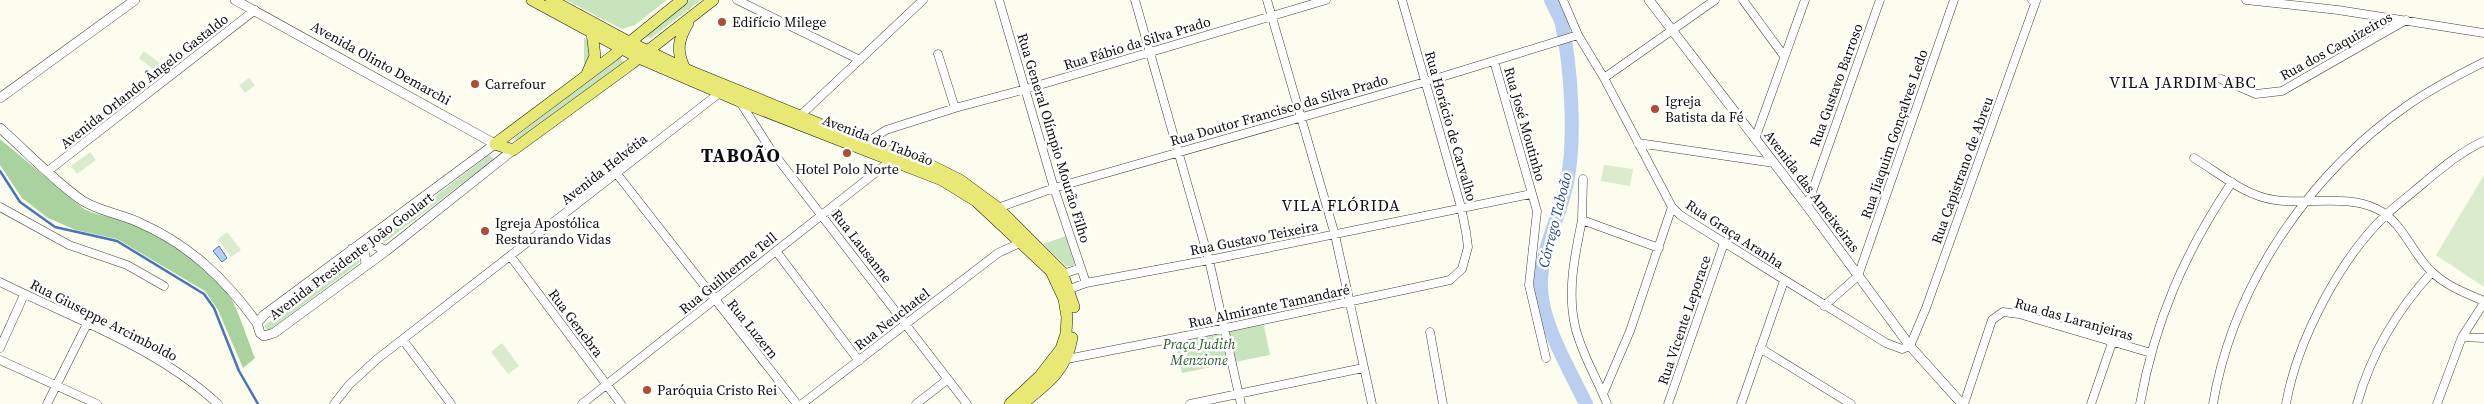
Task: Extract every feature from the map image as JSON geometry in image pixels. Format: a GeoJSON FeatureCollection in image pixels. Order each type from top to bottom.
{"type":"FeatureCollection","features":[{"type":"Feature","properties":{"kind":"main road","name":"Avenida do Taboão"},"geometry":{"type":"LineString","coordinates":[[532,0],[592,33],[724,89],[801,115],[866,143],[932,166],[960,180],[1045,253],[1063,274],[1070,289],[1074,308],[1074,325],[1067,359],[1056,375],[1022,404]]}},
{"type":"Feature","properties":{"kind":"main road","name":"Avenida do Taboão"},"geometry":{"type":"LineString","coordinates":[[551,0],[625,46]]}},
{"type":"Feature","properties":{"kind":"main road","name":"Avenida Presidente João Goulart"},"geometry":{"type":"LineString","coordinates":[[495,144],[625,46],[682,0]]}},
{"type":"Feature","properties":{"kind":"main road","name":"Avenida Presidente João Goulart"},"geometry":{"type":"LineString","coordinates":[[513,150],[713,0]]}},
{"type":"Feature","properties":{"kind":"main road"},"geometry":{"type":"LineString","coordinates":[[686,69],[680,59],[678,41],[693,16]]}},
{"type":"Feature","properties":{"kind":"main road"},"geometry":{"type":"LineString","coordinates":[[586,76],[595,56],[592,33]]}},
{"type":"Feature","properties":{"kind":"main road","name":"Avenida do Taboão"},"geometry":{"type":"LineString","coordinates":[[643,54],[686,69],[724,89],[739,102],[889,162],[942,180],[993,210],[1010,231],[1051,271],[1059,284],[1067,317],[1066,334],[1061,349],[1053,361],[1010,404]]}},
{"type":"Feature","properties":{"kind":"main road","name":"Avenida Olinto Demarchi"},"geometry":{"type":"LineString","coordinates":[[495,144],[513,150]]}},
{"type":"Feature","properties":{"kind":"street"},"geometry":{"type":"LineString","coordinates":[[0,98],[135,0]]}},
{"type":"Feature","properties":{"kind":"street","name":"Avenida Olinto Demarchi"},"geometry":{"type":"LineString","coordinates":[[235,0],[495,144]]}},
{"type":"Feature","properties":{"kind":"street"},"geometry":{"type":"LineString","coordinates":[[737,0],[860,60]]}},
{"type":"Feature","properties":{"kind":"street","name":"Rua General Olímpio Mourão Filho"},"geometry":{"type":"LineString","coordinates":[[999,0],[1054,188],[1086,283]]}},
{"type":"Feature","properties":{"kind":"street"},"geometry":{"type":"LineString","coordinates":[[1135,0],[1210,260],[1241,404]]}},
{"type":"Feature","properties":{"kind":"street"},"geometry":{"type":"LineString","coordinates":[[1267,0],[1335,234],[1348,301],[1372,404]]}},
{"type":"Feature","properties":{"kind":"street","name":"Rua Horácio de Carvalho"},"geometry":{"type":"LineString","coordinates":[[1402,0],[1461,207],[1468,247],[1466,260]]}},
{"type":"Feature","properties":{"kind":"street","name":"Rua Graça Aranha"},"geometry":{"type":"LineString","coordinates":[[1563,0],[1577,36],[1604,78],[1672,207],[1724,243],[1886,343],[1902,349],[1910,346]]}},
{"type":"Feature","properties":{"kind":"street","name":"Avenida das Ameixeiras"},"geometry":{"type":"LineString","coordinates":[[1649,0],[1807,206],[1910,346],[1955,400],[1963,404]]}},
{"type":"Feature","properties":{"kind":"street"},"geometry":{"type":"LineString","coordinates":[[1604,78],[1715,0]]}},
{"type":"Feature","properties":{"kind":"street"},"geometry":{"type":"LineString","coordinates":[[1743,0],[1784,56]]}},
{"type":"Feature","properties":{"kind":"street"},"geometry":{"type":"LineString","coordinates":[[1756,139],[1805,0]]}},
{"type":"Feature","properties":{"kind":"street","name":"Rua Gustavo Barroso"},"geometry":{"type":"LineString","coordinates":[[1807,206],[1880,0]]}},
{"type":"Feature","properties":{"kind":"street","name":"Rua Jiaquim Gonçalves Ledo"},"geometry":{"type":"LineString","coordinates":[[1858,276],[1954,0]]}},
{"type":"Feature","properties":{"kind":"street"},"geometry":{"type":"LineString","coordinates":[[2246,0],[2338,10],[2484,33]]}},
{"type":"Feature","properties":{"kind":"street"},"geometry":{"type":"LineString","coordinates":[[2338,10],[2339,0]]}},
{"type":"Feature","properties":{"kind":"street"},"geometry":{"type":"LineString","coordinates":[[801,115],[920,1]]}},
{"type":"Feature","properties":{"kind":"street","name":"Rua Fábio da Silva Prado"},"geometry":{"type":"LineString","coordinates":[[866,143],[886,130],[955,108],[1026,89],[1320,1]]}},
{"type":"Feature","properties":{"kind":"street","name":"Rua Capistrano de Abreu"},"geometry":{"type":"LineString","coordinates":[[1910,346],[2034,1]]}},
{"type":"Feature","properties":{"kind":"street","name":"Avenida Orlando Ângelo Gastaldo"},"geometry":{"type":"LineString","coordinates":[[48,171],[255,10]]}},
{"type":"Feature","properties":{"kind":"street","name":"Rua dos Caquizeiros"},"geometry":{"type":"LineString","coordinates":[[2221,79],[2256,94],[2282,91],[2406,20]]}},
{"type":"Feature","properties":{"kind":"street","name":"Rua Doutor Francisco da Silva Prado"},"geometry":{"type":"LineString","coordinates":[[993,210],[1054,188],[1425,82],[1577,36]]}},
{"type":"Feature","properties":{"kind":"street"},"geometry":{"type":"LineString","coordinates":[[938,54],[955,108]]}},
{"type":"Feature","properties":{"kind":"street","name":"Rua José Moutinho"},"geometry":{"type":"LineString","coordinates":[[1494,61],[1537,211],[1528,285],[1546,358]]}},
{"type":"Feature","properties":{"kind":"street"},"geometry":{"type":"LineString","coordinates":[[2213,404],[2221,368],[2247,296],[2275,245],[2309,200],[2339,163],[2391,117],[2429,92],[2484,62]]}},
{"type":"Feature","properties":{"kind":"street","name":"Avenida Helvétia"},"geometry":{"type":"LineString","coordinates":[[334,404],[349,385],[376,360],[511,257],[724,89]]}},
{"type":"Feature","properties":{"kind":"street","name":"Rua Lausanne"},"geometry":{"type":"LineString","coordinates":[[739,102],[771,150],[967,404]]}},
{"type":"Feature","properties":{"kind":"street"},"geometry":{"type":"LineString","coordinates":[[0,128],[48,171],[89,204],[109,213],[136,220],[174,239],[226,283],[257,324]]}},
{"type":"Feature","properties":{"kind":"street"},"geometry":{"type":"LineString","coordinates":[[2286,404],[2292,379],[2315,319],[2346,265],[2386,214],[2458,156],[2484,141]]}},
{"type":"Feature","properties":{"kind":"street"},"geometry":{"type":"LineString","coordinates":[[1638,143],[1774,163]]}},
{"type":"Feature","properties":{"kind":"street","name":"Avenida Presidente João Goulart"},"geometry":{"type":"LineString","coordinates":[[495,144],[264,315],[257,324],[260,333],[264,336],[274,333],[386,251],[513,150]]}},
{"type":"Feature","properties":{"kind":"street"},"geometry":{"type":"LineString","coordinates":[[2194,158],[2246,190],[2273,200],[2309,200],[2365,205],[2386,214],[2406,236],[2432,272],[2458,290],[2484,302],[2462,337],[2437,404]]}},
{"type":"Feature","properties":{"kind":"street","name":"Rua Guilherme Tell"},"geometry":{"type":"LineString","coordinates":[[582,404],[889,162]]}},
{"type":"Feature","properties":{"kind":"street","name":"Rua Luzern"},"geometry":{"type":"LineString","coordinates":[[616,174],[797,404]]}},
{"type":"Feature","properties":{"kind":"street"},"geometry":{"type":"LineString","coordinates":[[1583,179],[1582,220],[1572,270],[1572,309],[1575,327],[1607,404]]}},
{"type":"Feature","properties":{"kind":"street"},"geometry":{"type":"LineString","coordinates":[[2140,404],[2151,353],[2174,284],[2206,220],[2232,182]]}},
{"type":"Feature","properties":{"kind":"street","name":"Rua Gustavo Teixeira"},"geometry":{"type":"LineString","coordinates":[[1070,289],[1086,283],[1210,260],[1531,194]]}},
{"type":"Feature","properties":{"kind":"street"},"geometry":{"type":"LineString","coordinates":[[0,207],[79,250],[127,265],[164,286]]}},
{"type":"Feature","properties":{"kind":"street"},"geometry":{"type":"LineString","coordinates":[[1603,394],[1630,331],[1672,207]]}},
{"type":"Feature","properties":{"kind":"street"},"geometry":{"type":"LineString","coordinates":[[1582,220],[1659,248]]}},
{"type":"Feature","properties":{"kind":"street","name":"Rua Neuchatel"},"geometry":{"type":"LineString","coordinates":[[998,253],[1010,231]]}},
{"type":"Feature","properties":{"kind":"street"},"geometry":{"type":"LineString","coordinates":[[373,234],[375,245],[386,251]]}},
{"type":"Feature","properties":{"kind":"street","name":"Rua Neuchatel"},"geometry":{"type":"LineString","coordinates":[[802,404],[998,253],[1022,242]]}},
{"type":"Feature","properties":{"kind":"street","name":"Rua Vicente Leporace"},"geometry":{"type":"LineString","coordinates":[[1668,404],[1724,243]]}},
{"type":"Feature","properties":{"kind":"street"},"geometry":{"type":"LineString","coordinates":[[352,249],[360,250],[365,254],[366,265]]}},
{"type":"Feature","properties":{"kind":"street"},"geometry":{"type":"LineString","coordinates":[[776,251],[859,361]]}},
{"type":"Feature","properties":{"kind":"street","name":"Rua Genebra"},"geometry":{"type":"LineString","coordinates":[[511,257],[621,404]]}},
{"type":"Feature","properties":{"kind":"street","name":"Rua Almirante Tamandaré"},"geometry":{"type":"LineString","coordinates":[[1067,359],[1226,328],[1450,280],[1462,269],[1466,260]]}},
{"type":"Feature","properties":{"kind":"street"},"geometry":{"type":"LineString","coordinates":[[1063,274],[1080,268]]}},
{"type":"Feature","properties":{"kind":"street"},"geometry":{"type":"LineString","coordinates":[[2357,404],[2365,378],[2392,324],[2402,307],[2432,272]]}},
{"type":"Feature","properties":{"kind":"street"},"geometry":{"type":"LineString","coordinates":[[1824,306],[1858,276]]}},
{"type":"Feature","properties":{"kind":"street"},"geometry":{"type":"LineString","coordinates":[[1741,404],[1784,281]]}},
{"type":"Feature","properties":{"kind":"street","name":"Rua Giuseppe Arcimboldo"},"geometry":{"type":"LineString","coordinates":[[0,282],[171,367],[218,404]]}},
{"type":"Feature","properties":{"kind":"street"},"geometry":{"type":"LineString","coordinates":[[0,348],[24,295]]}},
{"type":"Feature","properties":{"kind":"street","name":"Rua das Laranjeiras"},"geometry":{"type":"LineString","coordinates":[[1963,404],[1992,320],[2003,312],[2019,314],[2151,353]]}},
{"type":"Feature","properties":{"kind":"street"},"geometry":{"type":"LineString","coordinates":[[47,404],[87,324]]}},
{"type":"Feature","properties":{"kind":"street"},"geometry":{"type":"LineString","coordinates":[[1430,332],[1444,404]]}},
{"type":"Feature","properties":{"kind":"street"},"geometry":{"type":"LineString","coordinates":[[2462,337],[2484,338]]}},
{"type":"Feature","properties":{"kind":"street"},"geometry":{"type":"LineString","coordinates":[[403,340],[451,404]]}},
{"type":"Feature","properties":{"kind":"street"},"geometry":{"type":"LineString","coordinates":[[2090,404],[2112,343]]}},
{"type":"Feature","properties":{"kind":"street"},"geometry":{"type":"LineString","coordinates":[[1760,348],[1852,404]]}},
{"type":"Feature","properties":{"kind":"street"},"geometry":{"type":"LineString","coordinates":[[0,360],[96,404]]}},
{"type":"Feature","properties":{"kind":"street"},"geometry":{"type":"LineString","coordinates":[[1190,404],[1363,368]]}},
{"type":"Feature","properties":{"kind":"street"},"geometry":{"type":"LineString","coordinates":[[916,404],[947,380]]}},
{"type":"Feature","properties":{"kind":"green space"},"geometry":{"type":"Polygon","coordinates":[[[566,0],[667,0],[635,25],[622,29],[566,0]]]}},
{"type":"Feature","properties":{"kind":"green space"},"geometry":{"type":"Polygon","coordinates":[[[689,0],[701,0],[651,38],[645,36],[689,0]]]}},
{"type":"Feature","properties":{"kind":"green space"},"geometry":{"type":"Polygon","coordinates":[[[584,38],[590,42],[589,62],[584,67],[584,38]]]}},
{"type":"Feature","properties":{"kind":"green space"},"geometry":{"type":"Polygon","coordinates":[[[144,51],[161,64],[155,71],[139,58],[144,51]]]}},
{"type":"Feature","properties":{"kind":"green space"},"geometry":{"type":"Polygon","coordinates":[[[619,57],[625,62],[519,144],[514,138],[619,57]]]}},
{"type":"Feature","properties":{"kind":"green space"},"geometry":{"type":"Polygon","coordinates":[[[249,78],[255,85],[245,93],[239,85],[249,78]]]}},
{"type":"Feature","properties":{"kind":"green space"},"geometry":{"type":"Polygon","coordinates":[[[0,139],[84,209],[144,227],[170,242],[208,271],[230,296],[255,358],[243,368],[218,310],[205,291],[117,239],[76,230],[48,218],[22,198],[0,165],[0,139]]]}},
{"type":"Feature","properties":{"kind":"green space"},"geometry":{"type":"Polygon","coordinates":[[[90,152],[96,160],[77,174],[71,166],[90,152]]]}},
{"type":"Feature","properties":{"kind":"green space"},"geometry":{"type":"Polygon","coordinates":[[[489,155],[494,159],[384,243],[381,238],[489,155]]]}},
{"type":"Feature","properties":{"kind":"green space"},"geometry":{"type":"Polygon","coordinates":[[[1604,165],[1633,169],[1630,186],[1601,181],[1604,165]]]}},
{"type":"Feature","properties":{"kind":"green space"},"geometry":{"type":"Polygon","coordinates":[[[2484,175],[2484,287],[2436,255],[2484,175]]]}},
{"type":"Feature","properties":{"kind":"green space"},"geometry":{"type":"Polygon","coordinates":[[[227,232],[241,250],[231,257],[218,239],[227,232]]]}},
{"type":"Feature","properties":{"kind":"green space"},"geometry":{"type":"Polygon","coordinates":[[[1066,236],[1075,266],[1066,266],[1043,244],[1066,236]]]}},
{"type":"Feature","properties":{"kind":"green space"},"geometry":{"type":"Polygon","coordinates":[[[356,257],[360,262],[268,331],[264,326],[356,257]]]}},
{"type":"Feature","properties":{"kind":"green space"},"geometry":{"type":"Polygon","coordinates":[[[1263,322],[1270,355],[1235,362],[1228,329],[1263,322]]]}},
{"type":"Feature","properties":{"kind":"green space","name":"Praça Judith Menzione"},"geometry":{"type":"Polygon","coordinates":[[[1224,330],[1231,363],[1182,373],[1175,340],[1224,330]]]}},
{"type":"Feature","properties":{"kind":"green space"},"geometry":{"type":"Polygon","coordinates":[[[502,343],[519,366],[508,374],[491,352],[502,343]]]}},
{"type":"Feature","properties":{"kind":"water"},"geometry":{"type":"Polygon","coordinates":[[[219,246],[227,258],[222,262],[213,251],[219,246]]]}},
{"type":"Feature","properties":{"kind":"waterway","name":"Córrego Taboão"},"geometry":{"type":"LineString","coordinates":[[1551,0],[1561,21],[1565,41],[1570,82],[1572,124],[1570,165],[1564,195],[1544,258],[1541,284],[1542,299],[1545,314],[1557,346],[1586,404]]}},
{"type":"Feature","properties":{"kind":"waterway"},"geometry":{"type":"LineString","coordinates":[[0,171],[20,202],[55,227],[117,241],[204,294],[214,308],[239,371],[258,404]]}},
{"type":"Feature","properties":{"kind":"place","name":"Edifício Milege"},"geometry":{"type":"Point","coordinates":[722,22]}},
{"type":"Feature","properties":{"kind":"place","name":"Carrefour"},"geometry":{"type":"Point","coordinates":[475,84]}},
{"type":"Feature","properties":{"kind":"place","name":"Igreja Batista da Fé"},"geometry":{"type":"Point","coordinates":[1655,109]}},
{"type":"Feature","properties":{"kind":"place","name":"Hotel Polo Norte"},"geometry":{"type":"Point","coordinates":[847,153]}},
{"type":"Feature","properties":{"kind":"place","name":"Igreja Apostólica Restaurando Vidas"},"geometry":{"type":"Point","coordinates":[485,231]}},
{"type":"Feature","properties":{"kind":"place","name":"Paróquia Cristo Rei"},"geometry":{"type":"Point","coordinates":[647,390]}},
{"type":"Feature","properties":{"kind":"district","name":"VILA JARDIM ABC"},"geometry":{"type":"Point","coordinates":[2183,82]}},
{"type":"Feature","properties":{"kind":"district","name":"TABOÃO"},"geometry":{"type":"Point","coordinates":[741,155]}},
{"type":"Feature","properties":{"kind":"district","name":"VILA FLÓRIDA"},"geometry":{"type":"Point","coordinates":[1341,205]}}]}
